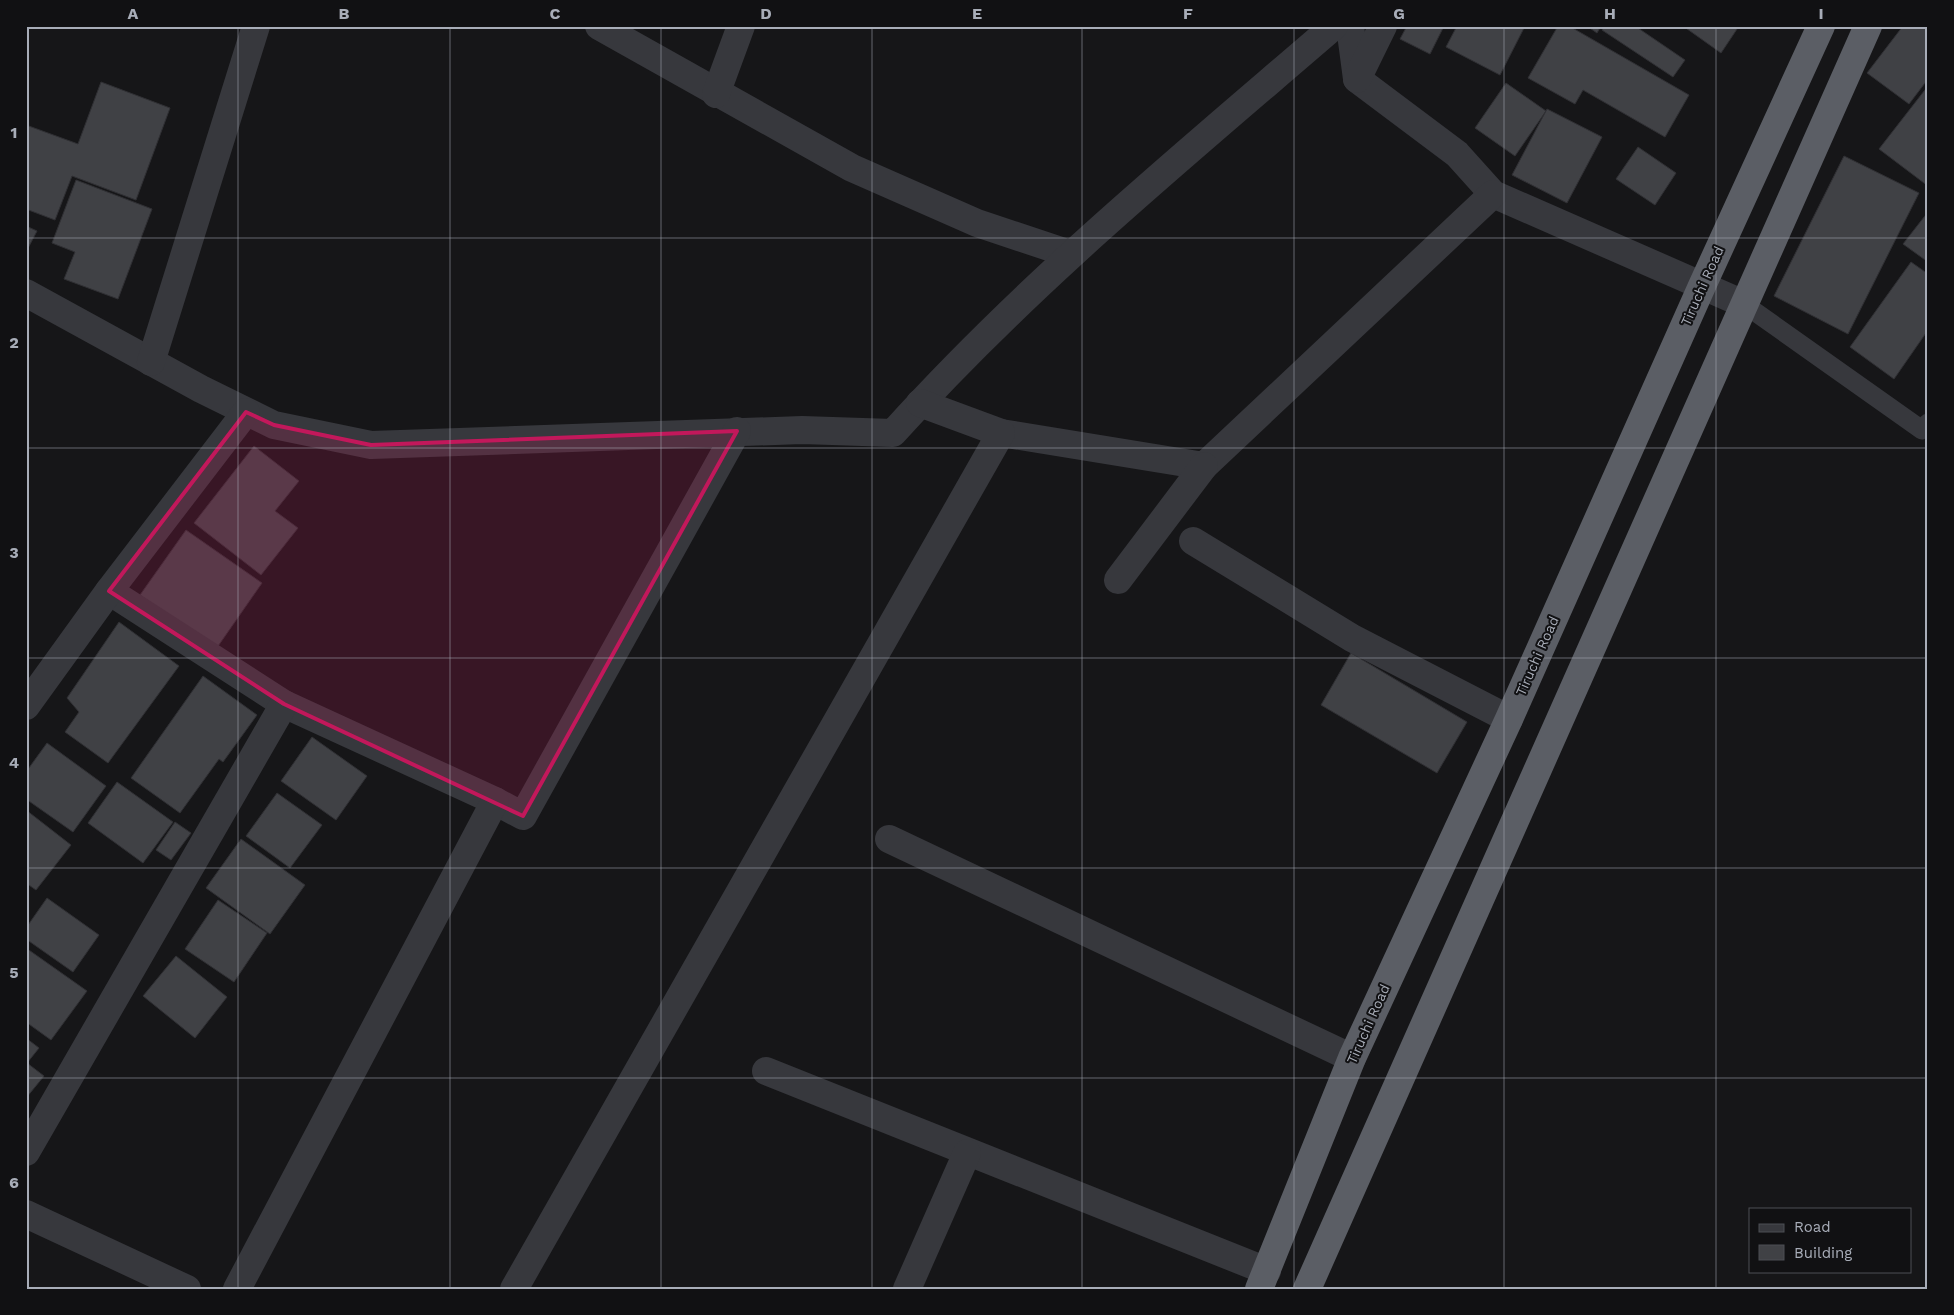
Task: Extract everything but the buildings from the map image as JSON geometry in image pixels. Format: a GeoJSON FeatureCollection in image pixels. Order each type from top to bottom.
{"type":"FeatureCollection","features":[{"type":"Feature","properties":{"kind":"highway","name":"Tiruchi Road"},"geometry":{"type":"LineString","coordinates":[[1263,1280],[1352,1058],[1509,719],[1702,286],[1821,26]]}},
{"type":"Feature","properties":{"kind":"highway"},"geometry":{"type":"LineString","coordinates":[[1307,1289],[1868,26]]}},
{"type":"Feature","properties":{"kind":"street"},"geometry":{"type":"LineString","coordinates":[[151,362],[256,26]]}},
{"type":"Feature","properties":{"kind":"street"},"geometry":{"type":"LineString","coordinates":[[599,26],[716,94],[852,168],[977,222],[1070,254]]}},
{"type":"Feature","properties":{"kind":"street"},"geometry":{"type":"LineString","coordinates":[[716,94],[741,26]]}},
{"type":"Feature","properties":{"kind":"street"},"geometry":{"type":"LineString","coordinates":[[26,293],[151,362],[274,425],[371,446],[737,431],[802,430],[893,433],[948,372],[1070,254],[1334,26]]}},
{"type":"Feature","properties":{"kind":"street"},"geometry":{"type":"LineString","coordinates":[[1350,26],[1357,79],[1457,154],[1493,194],[1744,304]]}},
{"type":"Feature","properties":{"kind":"street"},"geometry":{"type":"LineString","coordinates":[[1357,79],[1383,26]]}},
{"type":"Feature","properties":{"kind":"street"},"geometry":{"type":"LineString","coordinates":[[1118,580],[1204,466],[1493,194]]}},
{"type":"Feature","properties":{"kind":"street"},"geometry":{"type":"LineString","coordinates":[[920,403],[1001,433],[1204,466]]}},
{"type":"Feature","properties":{"kind":"street"},"geometry":{"type":"LineString","coordinates":[[26,706],[108,591],[246,412]]}},
{"type":"Feature","properties":{"kind":"street"},"geometry":{"type":"LineString","coordinates":[[108,591],[284,704],[495,801],[523,816],[737,431]]}},
{"type":"Feature","properties":{"kind":"street"},"geometry":{"type":"LineString","coordinates":[[514,1289],[1001,433]]}},
{"type":"Feature","properties":{"kind":"street"},"geometry":{"type":"LineString","coordinates":[[1193,541],[1352,638],[1509,719]]}},
{"type":"Feature","properties":{"kind":"street"},"geometry":{"type":"LineString","coordinates":[[26,1152],[284,704]]}},
{"type":"Feature","properties":{"kind":"street"},"geometry":{"type":"LineString","coordinates":[[237,1289],[495,801]]}},
{"type":"Feature","properties":{"kind":"street"},"geometry":{"type":"LineString","coordinates":[[888,839],[1352,1058]]}},
{"type":"Feature","properties":{"kind":"street"},"geometry":{"type":"LineString","coordinates":[[766,1071],[967,1152],[1263,1280]]}},
{"type":"Feature","properties":{"kind":"street"},"geometry":{"type":"LineString","coordinates":[[907,1289],[967,1152]]}},
{"type":"Feature","properties":{"kind":"street"},"geometry":{"type":"LineString","coordinates":[[26,1214],[188,1289]]}},
{"type":"Feature","properties":{"kind":"lane"},"geometry":{"type":"LineString","coordinates":[[1744,304],[1922,430],[1928,423]]}},
{"type":"Feature","properties":{"kind":"highlighted area"},"geometry":{"type":"Polygon","coordinates":[[[246,412],[274,425],[371,445],[737,431],[523,816],[284,704],[109,591],[246,412]]]}}]}
